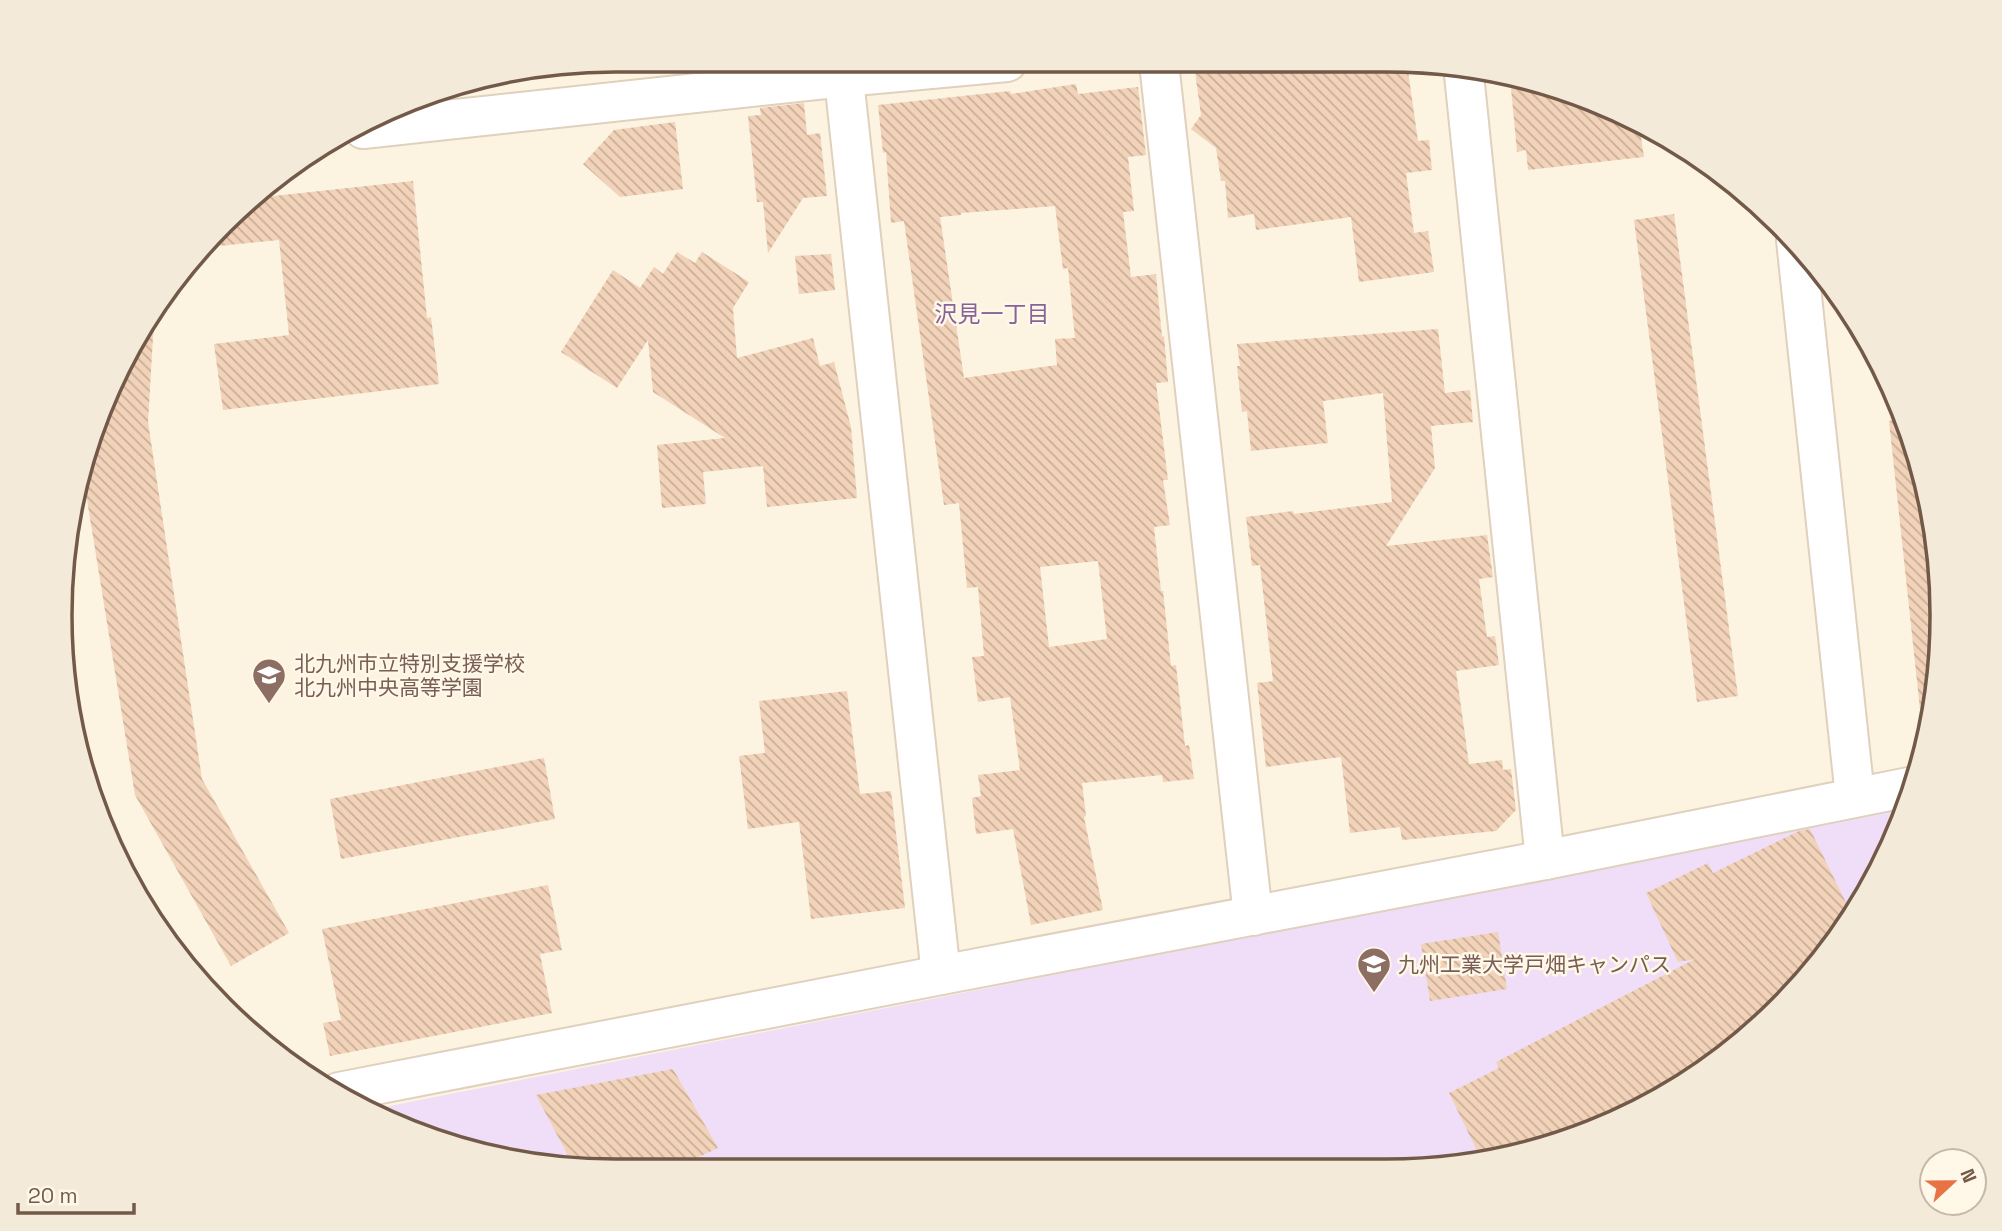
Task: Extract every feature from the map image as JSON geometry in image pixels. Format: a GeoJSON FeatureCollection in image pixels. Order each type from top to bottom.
{"type":"FeatureCollection","features":[{"type":"Feature","properties":{"kind":"street"},"geometry":{"type":"LineString","coordinates":[[376,127],[819,72]]}},
{"type":"Feature","properties":{"kind":"street"},"geometry":{"type":"LineString","coordinates":[[843,72],[941,975]]}},
{"type":"Feature","properties":{"kind":"street"},"geometry":{"type":"LineString","coordinates":[[1160,72],[1253,916]]}},
{"type":"Feature","properties":{"kind":"street"},"geometry":{"type":"LineString","coordinates":[[1464,77],[1545,860]]}},
{"type":"Feature","properties":{"kind":"street"},"geometry":{"type":"LineString","coordinates":[[1798,261],[1856,797]]}},
{"type":"Feature","properties":{"kind":"street"},"geometry":{"type":"LineString","coordinates":[[351,1090],[1545,860],[1902,788]]}},
{"type":"Feature","properties":{"kind":"shaded area","name":"九州工業大学戸畑キャンパス"},"geometry":{"type":"Polygon","coordinates":[[[1895,807],[1857,887],[1818,947],[1771,1000],[1718,1047],[1658,1086],[1595,1118],[1527,1141],[1493,1149],[1457,1155],[1386,1159],[580,1158],[545,1155],[475,1141],[407,1118],[384,1107],[1180,950],[1895,807]]]}},
{"type":"Feature","properties":{"kind":"building"},"geometry":{"type":"Polygon","coordinates":[[[1195,72],[1408,73],[1418,141],[1429,140],[1432,170],[1406,173],[1414,233],[1428,231],[1434,272],[1359,282],[1351,217],[1256,230],[1254,214],[1228,218],[1225,181],[1221,181],[1216,148],[1191,129],[1201,115],[1195,72]]]}},
{"type":"Feature","properties":{"kind":"building"},"geometry":{"type":"Polygon","coordinates":[[[1076,84],[1078,94],[1138,87],[1146,155],[1128,157],[1134,211],[1123,212],[1131,277],[1156,274],[1162,337],[1164,336],[1168,382],[1156,383],[1168,480],[1163,480],[1170,525],[1154,527],[1171,666],[1176,665],[1185,746],[1189,745],[1194,779],[1163,782],[1162,775],[1082,783],[1084,817],[1103,910],[1031,925],[1013,829],[976,834],[972,798],[981,796],[978,775],[1020,770],[1010,697],[978,702],[972,657],[984,656],[978,587],[967,588],[959,503],[944,505],[904,221],[891,223],[886,152],[883,153],[878,105],[1010,91],[1011,94],[1076,84]],[[1055,206],[940,217],[964,378],[1057,365],[1055,339],[1075,338],[1068,268],[1063,269],[1055,206]],[[1098,561],[1040,567],[1049,647],[1107,639],[1098,561]]]}},
{"type":"Feature","properties":{"kind":"building"},"geometry":{"type":"Polygon","coordinates":[[[1511,86],[1595,113],[1627,128],[1641,135],[1644,157],[1528,170],[1526,150],[1517,152],[1511,86]]]}},
{"type":"Feature","properties":{"kind":"building"},"geometry":{"type":"Polygon","coordinates":[[[804,103],[807,135],[820,133],[827,196],[803,198],[768,253],[763,202],[757,202],[748,116],[761,115],[760,108],[804,103]]]}},
{"type":"Feature","properties":{"kind":"building"},"geometry":{"type":"Polygon","coordinates":[[[675,122],[683,189],[620,197],[583,164],[614,130],[675,122]]]}},
{"type":"Feature","properties":{"kind":"building"},"geometry":{"type":"Polygon","coordinates":[[[413,181],[427,318],[431,317],[439,384],[223,410],[214,344],[289,335],[279,240],[217,246],[269,196],[413,181]]]}},
{"type":"Feature","properties":{"kind":"building"},"geometry":{"type":"Polygon","coordinates":[[[1674,214],[1738,696],[1697,702],[1634,220],[1674,214]]]}},
{"type":"Feature","properties":{"kind":"building"},"geometry":{"type":"Polygon","coordinates":[[[677,252],[695,263],[702,252],[749,282],[733,308],[737,358],[813,338],[820,366],[834,362],[851,427],[857,498],[767,507],[763,466],[703,472],[706,504],[662,508],[657,445],[725,438],[653,392],[648,340],[617,388],[561,352],[613,270],[640,288],[654,267],[663,274],[677,252]]]}},
{"type":"Feature","properties":{"kind":"building"},"geometry":{"type":"Polygon","coordinates":[[[831,254],[835,290],[799,294],[795,256],[831,254]]]}},
{"type":"Feature","properties":{"kind":"building"},"geometry":{"type":"Polygon","coordinates":[[[153,329],[148,422],[202,779],[289,933],[231,966],[135,795],[86,493],[113,407],[153,329]]]}},
{"type":"Feature","properties":{"kind":"building"},"geometry":{"type":"Polygon","coordinates":[[[1438,329],[1445,393],[1470,390],[1473,422],[1431,426],[1435,468],[1386,546],[1487,535],[1493,577],[1479,579],[1487,637],[1495,636],[1499,665],[1456,671],[1469,764],[1502,760],[1503,770],[1511,769],[1516,810],[1496,831],[1402,840],[1400,827],[1350,833],[1341,757],[1266,767],[1257,683],[1273,681],[1260,565],[1252,566],[1246,517],[1392,502],[1383,393],[1323,401],[1328,443],[1251,451],[1247,411],[1242,412],[1237,344],[1438,329]]]}},
{"type":"Feature","properties":{"kind":"building"},"geometry":{"type":"Polygon","coordinates":[[[1894,420],[1912,475],[1926,545],[1930,616],[1922,709],[1920,709],[1889,421],[1894,420]]]}},
{"type":"Feature","properties":{"kind":"building"},"geometry":{"type":"Polygon","coordinates":[[[847,691],[860,794],[891,791],[905,908],[811,919],[799,822],[748,829],[739,756],[765,753],[759,701],[847,691]]]}},
{"type":"Feature","properties":{"kind":"building"},"geometry":{"type":"Polygon","coordinates":[[[544,758],[555,819],[341,859],[330,799],[544,758]]]}},
{"type":"Feature","properties":{"kind":"building"},"geometry":{"type":"Polygon","coordinates":[[[1810,829],[1847,904],[1818,947],[1771,1000],[1718,1047],[1689,1068],[1627,1103],[1561,1130],[1527,1141],[1477,1152],[1449,1093],[1499,1068],[1496,1062],[1695,959],[1678,962],[1646,893],[1708,863],[1713,873],[1799,831],[1810,829]]]}},
{"type":"Feature","properties":{"kind":"building"},"geometry":{"type":"Polygon","coordinates":[[[548,885],[562,950],[540,954],[552,1013],[330,1056],[323,1023],[341,1020],[322,929],[548,885]]]}},
{"type":"Feature","properties":{"kind":"building"},"geometry":{"type":"Polygon","coordinates":[[[1498,932],[1507,989],[1430,1001],[1421,944],[1498,932]]]}},
{"type":"Feature","properties":{"kind":"building"},"geometry":{"type":"Polygon","coordinates":[[[673,1069],[718,1148],[694,1159],[569,1157],[536,1095],[673,1069]]]}},
{"type":"Feature","properties":{"kind":"place","name":"北九州市立特別支援学校 北九州中央高等学園"},"geometry":{"type":"Point","coordinates":[269,705]}},
{"type":"Feature","properties":{"kind":"place","name":"九州工業大学戸畑キャンパス"},"geometry":{"type":"Point","coordinates":[1374,994]}},
{"type":"Feature","properties":{"kind":"district","name":"沢見一丁目"},"geometry":{"type":"Point","coordinates":[992,314]}}]}
